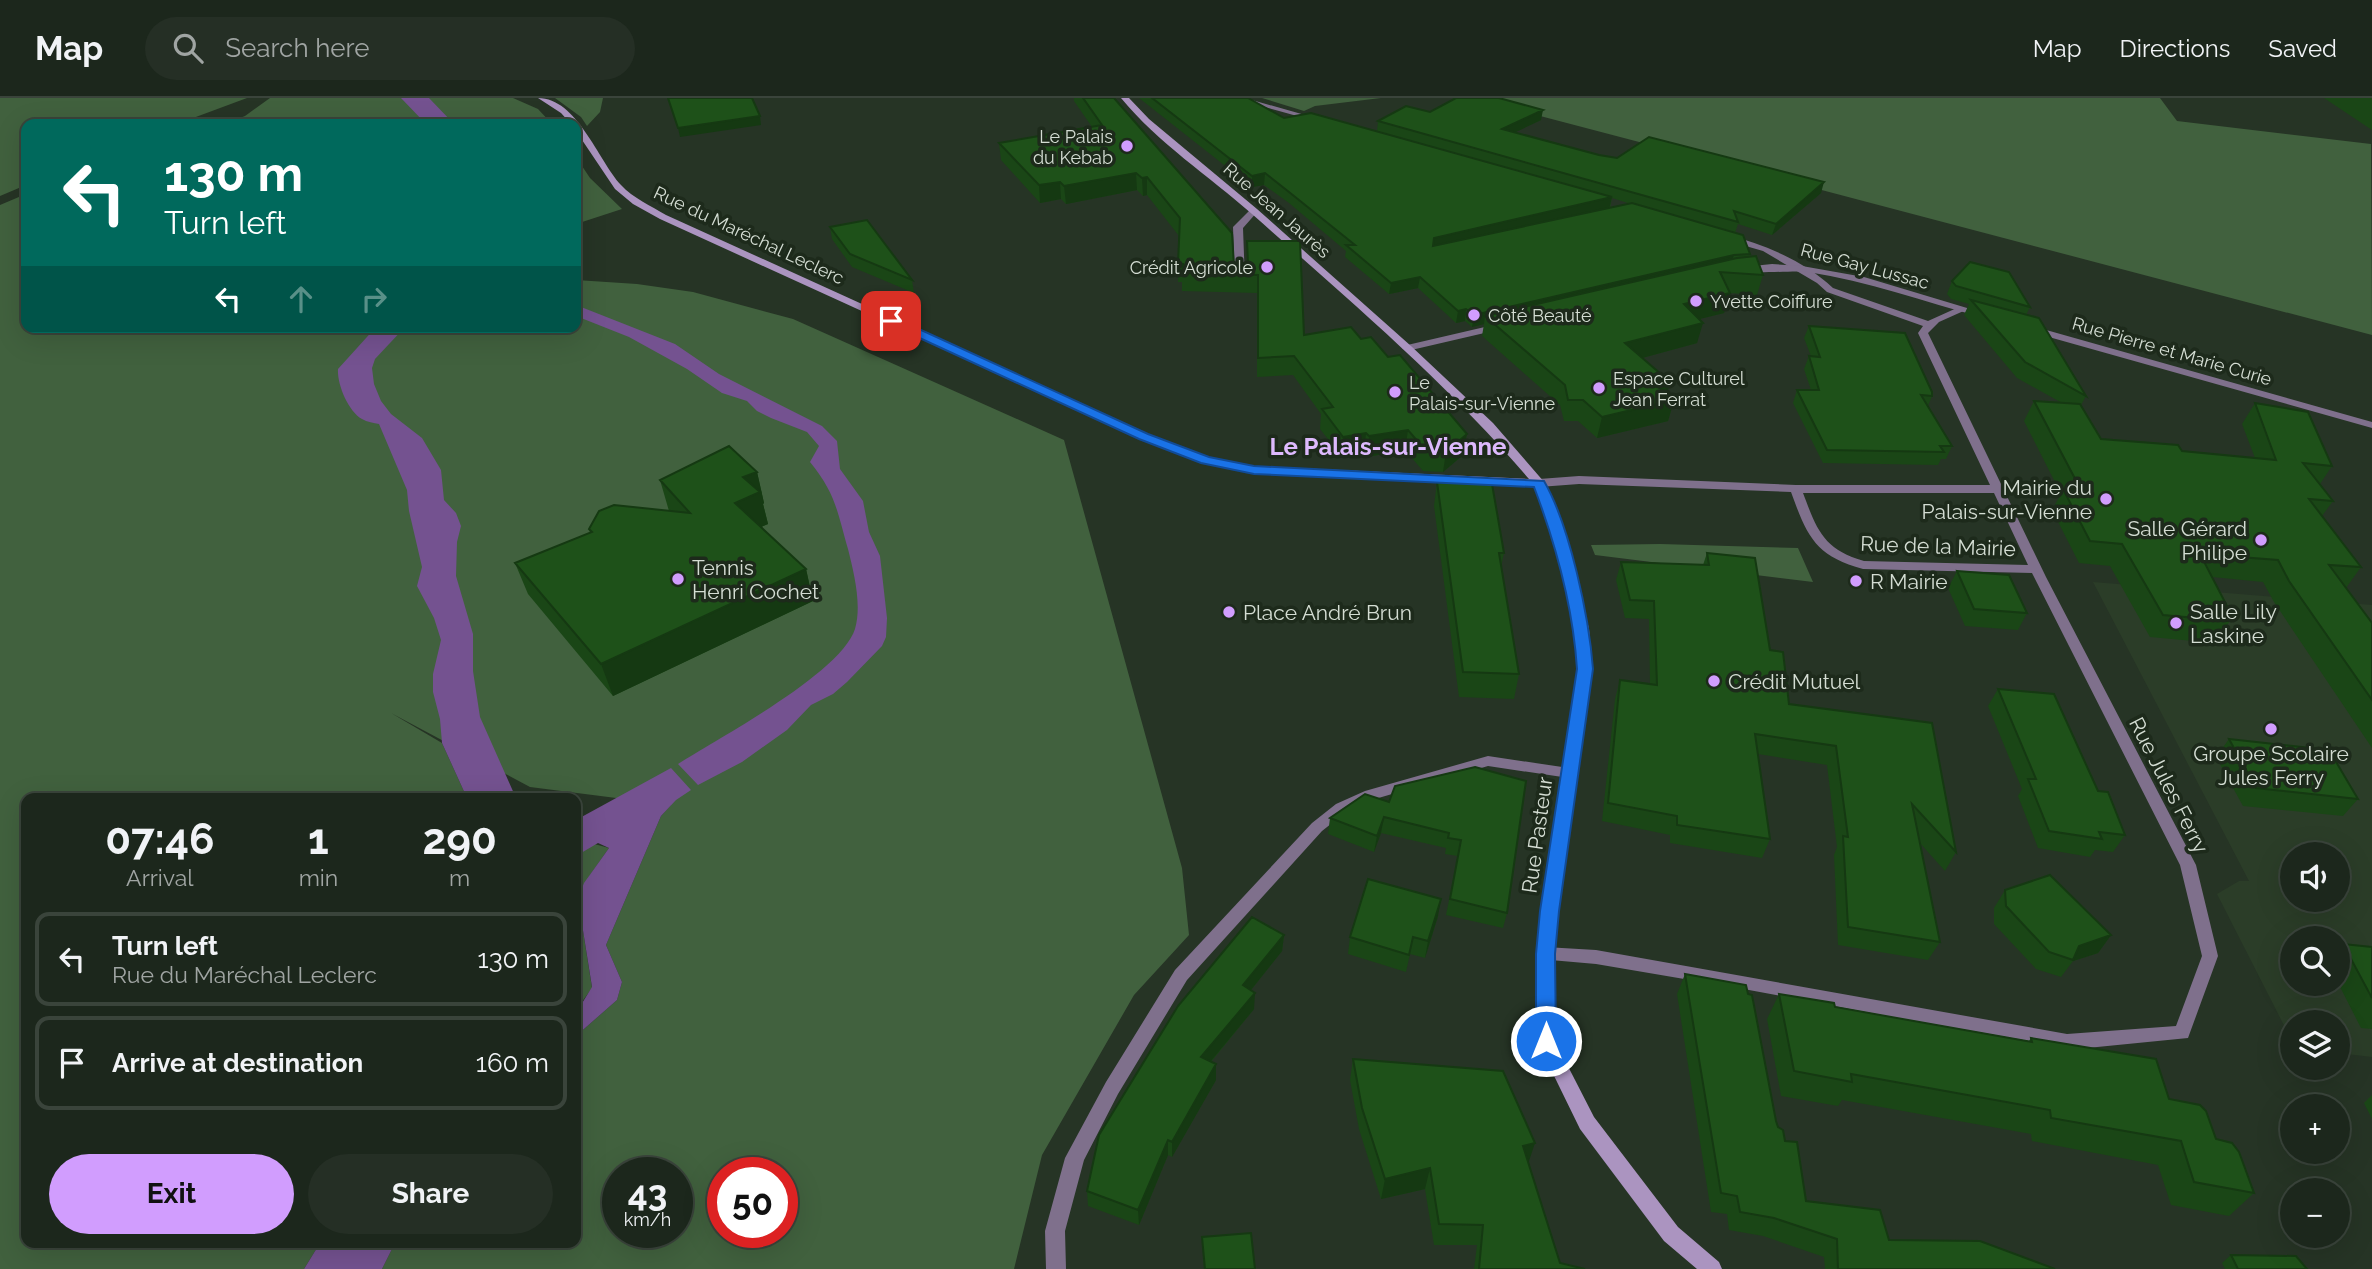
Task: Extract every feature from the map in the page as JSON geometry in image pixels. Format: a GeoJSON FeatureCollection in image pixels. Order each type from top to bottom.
{"type":"FeatureCollection","features":[{"type":"Feature","properties":{"kind":"main road","name":"Rue du Maréchal Leclerc"},"geometry":{"type":"LineString","coordinates":[[542,98],[564,111],[570,119]]}},
{"type":"Feature","properties":{"kind":"main road","name":"Rue Jean Jaurès"},"geometry":{"type":"LineString","coordinates":[[1125,98],[1146,121],[1254,211],[1407,348],[1489,425],[1539,484]]}},
{"type":"Feature","properties":{"kind":"main road","name":"Rue du Maréchal Leclerc"},"geometry":{"type":"LineString","coordinates":[[581,134],[618,187],[663,217],[1143,436],[1206,460],[1254,470],[1539,484]]}},
{"type":"Feature","properties":{"kind":"main road","name":"Rue Pasteur"},"geometry":{"type":"LineString","coordinates":[[1539,484],[1559,537],[1582,629],[1585,669],[1545,954],[1546,1041],[1587,1123],[1671,1234],[1712,1269]]}},
{"type":"Feature","properties":{"kind":"street"},"geometry":{"type":"LineString","coordinates":[[1236,98],[1328,123]]}},
{"type":"Feature","properties":{"kind":"street"},"geometry":{"type":"LineString","coordinates":[[1240,282],[1238,227],[1254,211]]}},
{"type":"Feature","properties":{"kind":"street","name":"Rue Gay Lussac"},"geometry":{"type":"LineString","coordinates":[[1713,234],[1766,249],[1796,267],[1868,281],[1963,309]]}},
{"type":"Feature","properties":{"kind":"street"},"geometry":{"type":"LineString","coordinates":[[1731,272],[1755,267],[1796,267],[1830,290],[1927,324],[1963,309],[1996,318]]}},
{"type":"Feature","properties":{"kind":"street"},"geometry":{"type":"LineString","coordinates":[[1407,348],[1512,324]]}},
{"type":"Feature","properties":{"kind":"street","name":"Rue Jules Ferry"},"geometry":{"type":"LineString","coordinates":[[1545,954],[1596,957],[2067,1042],[2182,1033],[2210,956],[2188,865],[1997,489],[1923,333],[1927,324]]}},
{"type":"Feature","properties":{"kind":"street","name":"Rue Pierre et Marie Curie"},"geometry":{"type":"LineString","coordinates":[[2018,324],[2372,425]]}},
{"type":"Feature","properties":{"kind":"street"},"geometry":{"type":"LineString","coordinates":[[1539,484],[1579,480],[1796,489],[1997,489]]}},
{"type":"Feature","properties":{"kind":"street","name":"Rue de la Mairie"},"geometry":{"type":"LineString","coordinates":[[1796,489],[1808,523],[1822,548],[1842,560],[1863,565],[2036,569]]}},
{"type":"Feature","properties":{"kind":"street"},"geometry":{"type":"LineString","coordinates":[[1056,1269],[1055,1231],[1075,1158],[1112,1088],[1181,975],[1317,827],[1341,808],[1370,795],[1488,761],[1569,772]]}},
{"type":"Feature","properties":{"kind":"street"},"geometry":{"type":"LineString","coordinates":[[1749,983],[1754,1009]]}},
{"type":"Feature","properties":{"kind":"shaded area"},"geometry":{"type":"Polygon","coordinates":[[[0,98],[247,98],[190,119],[21,119],[21,187],[0,196],[0,98]]]}},
{"type":"Feature","properties":{"kind":"shaded area"},"geometry":{"type":"Polygon","coordinates":[[[270,98],[513,98],[538,109],[547,119],[237,119],[270,98]]]}},
{"type":"Feature","properties":{"kind":"shaded area"},"geometry":{"type":"Polygon","coordinates":[[[401,98],[429,98],[449,119],[421,119],[401,98]]]}},
{"type":"Feature","properties":{"kind":"shaded area"},"geometry":{"type":"Polygon","coordinates":[[[555,98],[603,98],[600,112],[587,126],[581,117],[555,98]]]}},
{"type":"Feature","properties":{"kind":"shaded area"},"geometry":{"type":"Polygon","coordinates":[[[1262,98],[1381,98],[1315,106],[1304,111],[1262,98]]]}},
{"type":"Feature","properties":{"kind":"shaded area"},"geometry":{"type":"Polygon","coordinates":[[[1472,98],[2160,98],[2177,121],[2371,144],[2372,335],[1472,98]]]}},
{"type":"Feature","properties":{"kind":"shaded area"},"geometry":{"type":"Polygon","coordinates":[[[581,164],[590,178],[622,209],[581,222],[581,164]]]}},
{"type":"Feature","properties":{"kind":"shaded area"},"geometry":{"type":"Polygon","coordinates":[[[21,196],[21,333],[581,333],[581,280],[637,284],[693,292],[793,319],[1064,440],[1182,868],[1189,935],[1134,995],[1042,1155],[1014,1269],[382,1269],[392,1248],[581,1248],[581,1032],[617,1000],[622,982],[606,945],[661,816],[671,805],[530,787],[391,713],[442,743],[465,793],[21,793],[21,1248],[317,1248],[304,1269],[0,1269],[0,205],[21,196]]]}},
{"type":"Feature","properties":{"kind":"shaded area"},"geometry":{"type":"Polygon","coordinates":[[[581,307],[675,344],[719,374],[822,426],[837,441],[840,469],[863,501],[869,532],[880,556],[887,618],[886,637],[882,646],[847,682],[833,694],[811,705],[787,730],[742,762],[698,785],[678,764],[804,684],[845,646],[857,620],[853,568],[831,494],[810,462],[819,446],[807,432],[757,411],[747,401],[722,393],[687,369],[629,337],[581,318],[581,307]]]}},
{"type":"Feature","properties":{"kind":"shaded area"},"geometry":{"type":"Polygon","coordinates":[[[371,333],[399,333],[375,359],[372,368],[374,384],[381,401],[391,414],[422,438],[441,470],[444,500],[456,513],[461,526],[457,542],[456,576],[473,634],[473,671],[480,717],[514,793],[465,793],[442,743],[440,719],[433,692],[433,674],[441,640],[434,618],[417,586],[422,567],[407,490],[379,424],[357,415],[344,397],[338,369],[371,333]]]}},
{"type":"Feature","properties":{"kind":"shaded area"},"geometry":{"type":"Polygon","coordinates":[[[1591,545],[1798,548],[1813,582],[1595,555],[1591,545]]]}},
{"type":"Feature","properties":{"kind":"shaded area","name":"Groupe Scolaire Jules Ferry"},"geometry":{"type":"Polygon","coordinates":[[[2093,582],[2372,605],[2372,1057],[2350,1054],[2350,1010],[2280,1010],[2280,1017],[2217,894],[2239,881],[2249,881],[2093,582]]]}},
{"type":"Feature","properties":{"kind":"shaded area"},"geometry":{"type":"Polygon","coordinates":[[[671,768],[691,790],[676,800],[661,816],[606,945],[622,982],[617,1000],[581,1032],[581,1005],[592,987],[581,918],[581,891],[609,848],[598,843],[581,853],[581,817],[671,768]]]}},
{"type":"Feature","properties":{"kind":"shaded area"},"geometry":{"type":"Polygon","coordinates":[[[581,840],[609,848],[581,893],[581,840]]]}},
{"type":"Feature","properties":{"kind":"shaded area"},"geometry":{"type":"Polygon","coordinates":[[[581,918],[592,988],[581,1003],[581,918]]]}},
{"type":"Feature","properties":{"kind":"shaded area"},"geometry":{"type":"Polygon","coordinates":[[[316,1248],[392,1248],[382,1269],[304,1269],[316,1248]]]}},
{"type":"Feature","properties":{"kind":"building"},"geometry":{"type":"Polygon","coordinates":[[[668,98],[752,98],[760,116],[678,128],[668,98]]]}},
{"type":"Feature","properties":{"kind":"building"},"geometry":{"type":"Polygon","coordinates":[[[1083,98],[1114,98],[1232,233],[1234,266],[1242,269],[1248,263],[1247,241],[1300,241],[1304,335],[1351,327],[1361,339],[1371,337],[1388,357],[1400,355],[1467,434],[1446,452],[1426,451],[1408,430],[1343,437],[1322,409],[1333,407],[1294,356],[1258,358],[1258,275],[1182,273],[1183,264],[1178,264],[1180,218],[1147,177],[1142,178],[1136,173],[1064,186],[1060,182],[1039,185],[999,143],[1102,125],[1083,98]]]}},
{"type":"Feature","properties":{"kind":"building"},"geometry":{"type":"Polygon","coordinates":[[[1152,98],[1248,98],[1284,118],[1311,113],[1612,197],[1434,238],[1433,246],[1632,203],[1743,235],[1750,254],[1734,255],[1474,315],[1466,309],[1458,311],[1420,277],[1391,283],[1346,245],[1355,245],[1265,173],[1252,176],[1152,98]]]}},
{"type":"Feature","properties":{"kind":"building"},"geometry":{"type":"Polygon","coordinates":[[[1456,98],[1499,98],[1543,110],[1502,129],[1599,155],[1617,158],[1649,137],[1824,182],[1776,224],[1734,211],[1738,222],[1378,121],[1406,106],[1430,112],[1456,98]]]}},
{"type":"Feature","properties":{"kind":"building"},"geometry":{"type":"Polygon","coordinates":[[[867,220],[912,280],[850,254],[830,227],[867,220]]]}},
{"type":"Feature","properties":{"kind":"building"},"geometry":{"type":"Polygon","coordinates":[[[1756,256],[1763,275],[1720,272],[1730,293],[1684,304],[1703,323],[1625,343],[1670,382],[1656,385],[1674,400],[1602,417],[1583,400],[1568,400],[1565,385],[1485,316],[1737,258],[1756,256]]]}},
{"type":"Feature","properties":{"kind":"building"},"geometry":{"type":"Polygon","coordinates":[[[1970,262],[2009,272],[2030,307],[1956,286],[1952,281],[1970,262]]]}},
{"type":"Feature","properties":{"kind":"building"},"geometry":{"type":"Polygon","coordinates":[[[1971,300],[2039,318],[2086,396],[2025,362],[1971,300]]]}},
{"type":"Feature","properties":{"kind":"building"},"geometry":{"type":"Polygon","coordinates":[[[1809,326],[1905,333],[1932,392],[1932,396],[1921,395],[1952,446],[1940,446],[1944,452],[1827,450],[1797,390],[1819,390],[1809,356],[1820,357],[1809,326]]]}},
{"type":"Feature","properties":{"kind":"building"},"geometry":{"type":"Polygon","coordinates":[[[2034,401],[2080,404],[2101,439],[2178,445],[2182,451],[2276,460],[2255,403],[2308,412],[2332,466],[2303,463],[2333,501],[2309,499],[2361,567],[2329,565],[2372,623],[2372,700],[2289,581],[2278,560],[2200,554],[2227,606],[2220,606],[2230,621],[2163,615],[2122,544],[2090,541],[2063,489],[2081,490],[2034,401]]]}},
{"type":"Feature","properties":{"kind":"building","name":"Tennis Henri Cochet"},"geometry":{"type":"Polygon","coordinates":[[[729,446],[757,472],[743,477],[760,492],[735,503],[806,569],[601,664],[515,563],[592,532],[589,529],[599,511],[614,505],[690,513],[660,480],[729,446]]]}},
{"type":"Feature","properties":{"kind":"building"},"geometry":{"type":"Polygon","coordinates":[[[1437,482],[1492,484],[1504,553],[1499,553],[1519,674],[1463,672],[1437,482]]]}},
{"type":"Feature","properties":{"kind":"building"},"geometry":{"type":"Polygon","coordinates":[[[1707,553],[1755,558],[1770,650],[1783,652],[1789,704],[1932,723],[1956,852],[1912,804],[1940,942],[1848,927],[1843,836],[1848,837],[1836,746],[1755,734],[1770,839],[1677,825],[1677,816],[1608,803],[1620,680],[1657,685],[1654,601],[1630,600],[1621,562],[1709,565],[1707,553]]]}},
{"type":"Feature","properties":{"kind":"building"},"geometry":{"type":"Polygon","coordinates":[[[1957,571],[2009,575],[2027,613],[1974,609],[1957,571]]]}},
{"type":"Feature","properties":{"kind":"building"},"geometry":{"type":"Polygon","coordinates":[[[1998,689],[2054,694],[2098,791],[2108,792],[2125,835],[2099,832],[2102,839],[2049,831],[2028,779],[2036,779],[1998,689]]]}},
{"type":"Feature","properties":{"kind":"building"},"geometry":{"type":"Polygon","coordinates":[[[2229,739],[2329,750],[2358,799],[2256,788],[2229,739]]]}},
{"type":"Feature","properties":{"kind":"building"},"geometry":{"type":"Polygon","coordinates":[[[1475,767],[1526,781],[1507,913],[1450,899],[1461,840],[1448,838],[1449,833],[1384,817],[1377,836],[1330,818],[1365,794],[1389,802],[1395,786],[1475,767]]]}},
{"type":"Feature","properties":{"kind":"building"},"geometry":{"type":"Polygon","coordinates":[[[2050,875],[2111,935],[2079,946],[2073,960],[2049,952],[2006,906],[2005,890],[2050,875]]]}},
{"type":"Feature","properties":{"kind":"building"},"geometry":{"type":"Polygon","coordinates":[[[1368,879],[1441,899],[1428,941],[1413,937],[1409,955],[1350,937],[1368,879]]]}},
{"type":"Feature","properties":{"kind":"building"},"geometry":{"type":"Polygon","coordinates":[[[1252,917],[1284,935],[1243,985],[1255,993],[1201,1057],[1216,1064],[1172,1142],[1168,1140],[1138,1210],[1087,1191],[1099,1135],[1178,1006],[1252,917]]]}},
{"type":"Feature","properties":{"kind":"building"},"geometry":{"type":"Polygon","coordinates":[[[2350,945],[2372,947],[2372,998],[2350,957],[2350,945]]]}},
{"type":"Feature","properties":{"kind":"building"},"geometry":{"type":"Polygon","coordinates":[[[1685,974],[1746,985],[1748,994],[1752,995],[1776,1121],[1778,1127],[1783,1130],[1785,1141],[1797,1142],[1806,1201],[1880,1210],[1889,1240],[1980,1241],[2055,1269],[1838,1269],[1837,1239],[1774,1218],[1740,1212],[1737,1196],[1721,1193],[1685,974]]]}},
{"type":"Feature","properties":{"kind":"building"},"geometry":{"type":"Polygon","coordinates":[[[1779,994],[1834,1003],[1835,1007],[2032,1042],[2031,1038],[2156,1059],[2169,1099],[2200,1105],[2206,1111],[2216,1139],[2232,1143],[2239,1152],[2254,1193],[2194,1182],[2181,1141],[2051,1118],[2050,1110],[1851,1074],[1852,1082],[1794,1071],[1779,994]]]}},
{"type":"Feature","properties":{"kind":"building"},"geometry":{"type":"Polygon","coordinates":[[[1353,1059],[1503,1071],[1535,1143],[1523,1146],[1560,1263],[1585,1269],[1479,1269],[1483,1225],[1439,1224],[1430,1168],[1385,1179],[1362,1108],[1353,1059]]]}},
{"type":"Feature","properties":{"kind":"building"},"geometry":{"type":"Polygon","coordinates":[[[1251,1233],[1255,1269],[1205,1269],[1202,1237],[1251,1233]]]}},
{"type":"Feature","properties":{"kind":"building"},"geometry":{"type":"Polygon","coordinates":[[[2231,1255],[2296,1256],[2307,1269],[2238,1269],[2231,1255]]]}},
{"type":"Feature","properties":{"kind":"place","name":"Le Palais du Kebab"},"geometry":{"type":"Point","coordinates":[1127,146]}},
{"type":"Feature","properties":{"kind":"place","name":"Crédit Agricole"},"geometry":{"type":"Point","coordinates":[1267,267]}},
{"type":"Feature","properties":{"kind":"place","name":"Yvette Coiffure"},"geometry":{"type":"Point","coordinates":[1696,301]}},
{"type":"Feature","properties":{"kind":"place","name":"Côté Beauté"},"geometry":{"type":"Point","coordinates":[1474,315]}},
{"type":"Feature","properties":{"kind":"place","name":"Espace Culturel Jean Ferrat"},"geometry":{"type":"Point","coordinates":[1599,388]}},
{"type":"Feature","properties":{"kind":"place","name":"Le Palais-sur-Vienne"},"geometry":{"type":"Point","coordinates":[1395,392]}},
{"type":"Feature","properties":{"kind":"place","name":"Mairie du Palais-sur-Vienne"},"geometry":{"type":"Point","coordinates":[2106,499]}},
{"type":"Feature","properties":{"kind":"place","name":"Salle Gérard Philipe"},"geometry":{"type":"Point","coordinates":[2261,540]}},
{"type":"Feature","properties":{"kind":"place","name":"Tennis Henri Cochet"},"geometry":{"type":"Point","coordinates":[678,579]}},
{"type":"Feature","properties":{"kind":"place","name":"R Mairie"},"geometry":{"type":"Point","coordinates":[1856,581]}},
{"type":"Feature","properties":{"kind":"place","name":"Place André Brun"},"geometry":{"type":"Point","coordinates":[1229,612]}},
{"type":"Feature","properties":{"kind":"place","name":"Salle Lily Laskine"},"geometry":{"type":"Point","coordinates":[2176,623]}},
{"type":"Feature","properties":{"kind":"place","name":"Crédit Mutuel"},"geometry":{"type":"Point","coordinates":[1714,681]}},
{"type":"Feature","properties":{"kind":"place","name":"Groupe Scolaire Jules Ferry"},"geometry":{"type":"Point","coordinates":[2271,729]}},
{"type":"Feature","properties":{"kind":"district","name":"Le Palais-sur-Vienne"},"geometry":{"type":"Point","coordinates":[1388,446]}},
{"type":"Feature","properties":{"kind":"route"},"geometry":{"type":"LineString","coordinates":[[891,321],[1143,436],[1206,460],[1254,470],[1539,484],[1555,524],[1575,599],[1582,629],[1585,669],[1549,911],[1545,954],[1546,1041]]}}]}
